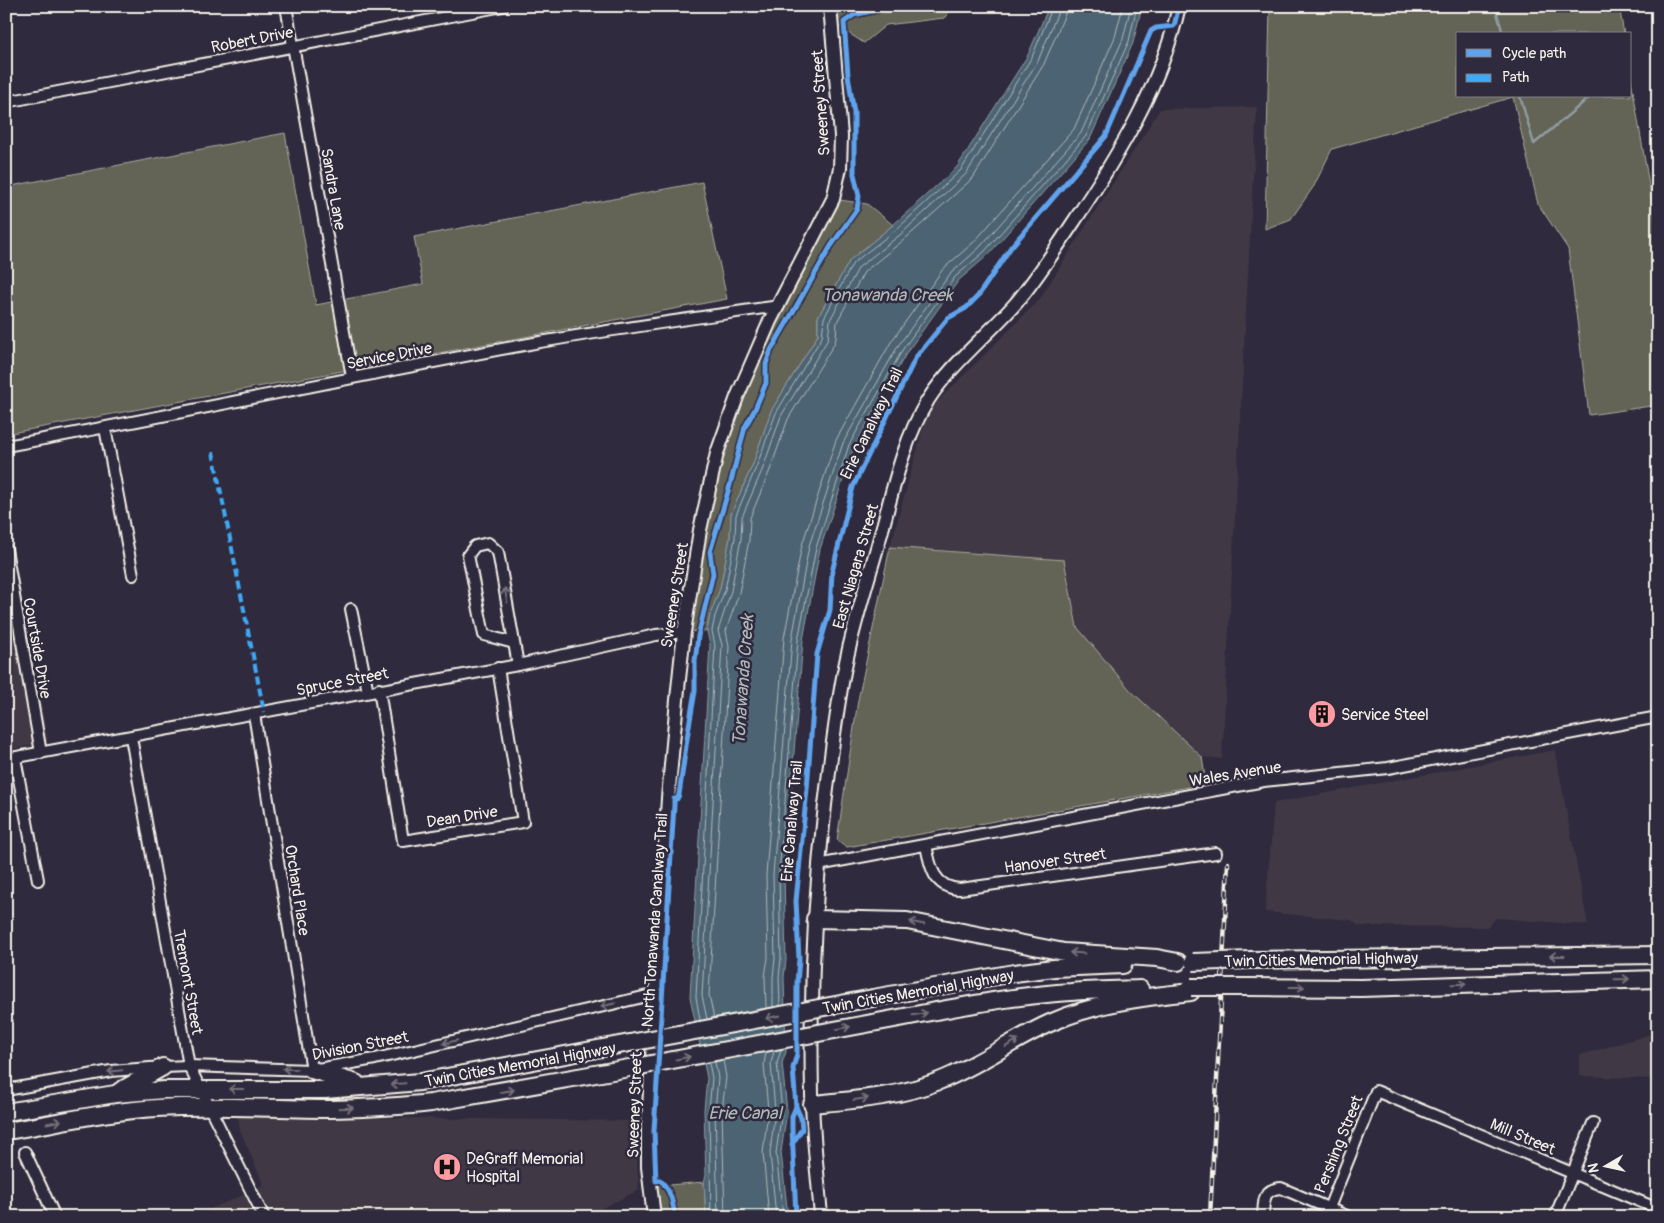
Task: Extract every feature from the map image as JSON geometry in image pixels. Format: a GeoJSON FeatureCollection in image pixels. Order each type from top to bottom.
{"type":"FeatureCollection","features":[{"type":"Feature","properties":{"kind":"main road"},"geometry":{"type":"LineString","coordinates":[[815,919],[907,921],[1064,952],[1157,958],[1185,962]]}},
{"type":"Feature","properties":{"kind":"main road","name":"Twin Cities Memorial Highway"},"geometry":{"type":"LineString","coordinates":[[6,1112],[115,1094],[164,1090],[325,1090],[420,1082],[873,998],[1014,973],[1054,968],[1250,960],[1658,955]]}},
{"type":"Feature","properties":{"kind":"main road","name":"Twin Cities Memorial Highway"},"geometry":{"type":"LineString","coordinates":[[6,1131],[99,1113],[157,1108],[332,1109],[404,1106],[486,1095],[987,1002],[1071,992],[1191,990],[1228,987],[1361,988],[1658,978]]}},
{"type":"Feature","properties":{"kind":"main road"},"geometry":{"type":"LineString","coordinates":[[812,1104],[887,1095],[918,1088],[961,1072],[1070,1014],[1108,1003],[1191,990]]}},
{"type":"Feature","properties":{"kind":"main road"},"geometry":{"type":"LineString","coordinates":[[115,1094],[163,1067]]}},
{"type":"Feature","properties":{"kind":"main road"},"geometry":{"type":"LineString","coordinates":[[312,1070],[373,1087]]}},
{"type":"Feature","properties":{"kind":"street","name":"Sandra Lane"},"geometry":{"type":"LineString","coordinates":[[286,6],[352,377]]}},
{"type":"Feature","properties":{"kind":"street","name":"Robert Drive"},"geometry":{"type":"LineString","coordinates":[[6,102],[503,6]]}},
{"type":"Feature","properties":{"kind":"street","name":"Sweeney Street"},"geometry":{"type":"LineString","coordinates":[[654,1217],[648,1167],[648,1142],[668,798],[684,632],[700,530],[717,453],[737,397],[779,306],[834,198],[840,168],[841,136],[830,6]]}},
{"type":"Feature","properties":{"kind":"street","name":"East Niagara Street"},"geometry":{"type":"LineString","coordinates":[[821,1217],[812,1104],[812,1006],[818,865],[829,770],[846,659],[902,459],[915,425],[928,400],[949,372],[1028,288],[1088,200],[1125,138],[1148,94],[1174,26],[1178,6]]}},
{"type":"Feature","properties":{"kind":"street","name":"Service Drive"},"geometry":{"type":"LineString","coordinates":[[6,446],[105,428],[352,377],[532,344],[779,306]]}},
{"type":"Feature","properties":{"kind":"street"},"geometry":{"type":"LineString","coordinates":[[105,428],[133,575]]}},
{"type":"Feature","properties":{"kind":"street"},"geometry":{"type":"LineString","coordinates":[[514,643],[484,635],[468,555],[475,546],[488,543],[498,552],[518,665]]}},
{"type":"Feature","properties":{"kind":"street","name":"Courtside Drive"},"geometry":{"type":"LineString","coordinates":[[6,549],[41,753]]}},
{"type":"Feature","properties":{"kind":"street"},"geometry":{"type":"LineString","coordinates":[[351,609],[368,692]]}},
{"type":"Feature","properties":{"kind":"street","name":"Spruce Street"},"geometry":{"type":"LineString","coordinates":[[11,759],[379,689],[518,665],[656,635],[684,632]]}},
{"type":"Feature","properties":{"kind":"street","name":"Dean Drive"},"geometry":{"type":"LineString","coordinates":[[379,689],[402,841],[523,822],[498,668]]}},
{"type":"Feature","properties":{"kind":"street","name":"Orchard Place"},"geometry":{"type":"LineString","coordinates":[[254,714],[312,1070]]}},
{"type":"Feature","properties":{"kind":"street","name":"Wales Avenue"},"geometry":{"type":"LineString","coordinates":[[818,865],[1264,781],[1388,768],[1658,717]]}},
{"type":"Feature","properties":{"kind":"street","name":"Tremont Street"},"geometry":{"type":"LineString","coordinates":[[131,737],[189,1066],[264,1217]]}},
{"type":"Feature","properties":{"kind":"street"},"geometry":{"type":"LineString","coordinates":[[11,759],[38,880]]}},
{"type":"Feature","properties":{"kind":"street","name":"Hanover Street"},"geometry":{"type":"LineString","coordinates":[[926,845],[932,870],[938,880],[943,885],[960,889],[1216,853]]}},
{"type":"Feature","properties":{"kind":"street","name":"Division Street"},"geometry":{"type":"LineString","coordinates":[[6,1090],[111,1071],[163,1067],[189,1066],[312,1070],[375,1059],[656,994]]}},
{"type":"Feature","properties":{"kind":"street","name":"Mill Street"},"geometry":{"type":"LineString","coordinates":[[1376,1091],[1658,1209]]}},
{"type":"Feature","properties":{"kind":"street","name":"Pershing Street"},"geometry":{"type":"LineString","coordinates":[[1329,1208],[1376,1091]]}},
{"type":"Feature","properties":{"kind":"street"},"geometry":{"type":"LineString","coordinates":[[1555,1217],[1593,1123]]}},
{"type":"Feature","properties":{"kind":"street"},"geometry":{"type":"LineString","coordinates":[[25,1152],[55,1217]]}},
{"type":"Feature","properties":{"kind":"street"},"geometry":{"type":"LineString","coordinates":[[1263,1217],[1266,1195],[1275,1188],[1281,1188],[1349,1217]]}},
{"type":"Feature","properties":{"kind":"shaded area"},"geometry":{"type":"Polygon","coordinates":[[[1257,107],[1222,759],[1202,757],[1131,691],[1077,627],[1064,560],[890,547],[928,411],[1039,300],[1160,109],[1257,107]]]}},
{"type":"Feature","properties":{"kind":"shaded area"},"geometry":{"type":"Polygon","coordinates":[[[6,520],[48,742],[6,750],[6,520]]]}},
{"type":"Feature","properties":{"kind":"shaded area"},"geometry":{"type":"Polygon","coordinates":[[[1555,750],[1588,925],[1496,918],[1487,927],[1359,926],[1351,920],[1265,912],[1274,803],[1555,750]]]}},
{"type":"Feature","properties":{"kind":"shaded area"},"geometry":{"type":"Polygon","coordinates":[[[1658,1032],[1658,1079],[1579,1076],[1580,1055],[1658,1032]]]}},
{"type":"Feature","properties":{"kind":"shaded area","name":"DeGraff Memorial Hospital"},"geometry":{"type":"Polygon","coordinates":[[[238,1116],[638,1121],[636,1148],[639,1190],[584,1217],[192,1217],[264,1186],[240,1130],[238,1116]]]}},
{"type":"Feature","properties":{"kind":"green space"},"geometry":{"type":"Polygon","coordinates":[[[837,6],[956,6],[944,18],[886,25],[864,43],[839,27],[837,6]]]}},
{"type":"Feature","properties":{"kind":"green space"},"geometry":{"type":"Polygon","coordinates":[[[1270,6],[1619,6],[1624,32],[1456,32],[1456,98],[1510,98],[1332,149],[1314,186],[1291,219],[1265,229],[1270,6]]]}},
{"type":"Feature","properties":{"kind":"green space"},"geometry":{"type":"Polygon","coordinates":[[[1632,85],[1658,238],[1658,405],[1589,415],[1568,249],[1538,204],[1513,98],[1632,98],[1632,85]]]}},
{"type":"Feature","properties":{"kind":"green space"},"geometry":{"type":"Polygon","coordinates":[[[285,133],[316,305],[423,284],[414,237],[702,182],[727,299],[6,434],[6,187],[285,133]]]}},
{"type":"Feature","properties":{"kind":"green space"},"geometry":{"type":"Polygon","coordinates":[[[833,199],[867,204],[893,225],[850,260],[818,317],[818,335],[771,411],[753,464],[731,514],[730,538],[720,589],[710,615],[707,631],[684,632],[717,453],[770,321],[833,199]]]}},
{"type":"Feature","properties":{"kind":"green space"},"geometry":{"type":"Polygon","coordinates":[[[890,547],[1064,560],[1077,627],[1131,691],[1202,757],[1206,784],[847,847],[837,840],[858,700],[890,547]]]}},
{"type":"Feature","properties":{"kind":"green space"},"geometry":{"type":"Polygon","coordinates":[[[704,1182],[706,1217],[662,1217],[657,1186],[704,1182]]]}},
{"type":"Feature","properties":{"kind":"water","name":"Tonawanda Creek"},"geometry":{"type":"Polygon","coordinates":[[[1049,6],[1142,6],[1133,43],[1090,139],[987,256],[959,280],[907,352],[854,447],[820,549],[803,640],[784,876],[786,1052],[782,1063],[787,1111],[781,1152],[788,1217],[706,1217],[704,1110],[707,1078],[690,997],[710,645],[707,631],[710,615],[720,589],[730,538],[731,514],[753,464],[771,411],[818,335],[818,317],[850,260],[893,225],[957,167],[1028,55],[1049,6]]]}},
{"type":"Feature","properties":{"kind":"waterway"},"geometry":{"type":"LineString","coordinates":[[1495,6],[1502,32]]}},
{"type":"Feature","properties":{"kind":"waterway"},"geometry":{"type":"LineString","coordinates":[[1521,98],[1534,144],[1589,98]]}},
{"type":"Feature","properties":{"kind":"railway"},"geometry":{"type":"LineString","coordinates":[[1210,1217],[1228,863]]}},
{"type":"Feature","properties":{"kind":"marked path"},"geometry":{"type":"LineString","coordinates":[[213,452],[264,712]]}},
{"type":"Feature","properties":{"kind":"cycle path","name":"North Tonawanda Canalway Trail"},"geometry":{"type":"LineString","coordinates":[[675,1217],[669,1192],[660,1180],[656,1181],[654,1131],[674,799],[677,799],[679,795],[695,691],[695,661],[698,636],[713,574],[710,552],[745,427],[766,383],[766,364],[771,350],[831,246],[857,209],[859,196],[854,174],[854,113],[848,75],[844,22],[854,15],[893,6]]}},
{"type":"Feature","properties":{"kind":"cycle path","name":"Erie Canalway Trail"},"geometry":{"type":"LineString","coordinates":[[792,1144],[802,1129],[801,1118],[796,1107],[793,1068],[797,1054],[799,959],[796,901],[817,654],[830,610],[832,572],[853,487],[916,357],[948,318],[966,308],[978,296],[1011,247],[1106,136],[1151,31],[1156,28],[1174,26],[1179,6]]}},
{"type":"Feature","properties":{"kind":"cycle path"},"geometry":{"type":"LineString","coordinates":[[796,1107],[792,1116],[792,1128],[796,1217]]}},
{"type":"Feature","properties":{"kind":"place","name":"Service Steel"},"geometry":{"type":"Point","coordinates":[1322,714]}},
{"type":"Feature","properties":{"kind":"place","name":"DeGraff Memorial Hospital"},"geometry":{"type":"Point","coordinates":[447,1167]}},
{"type":"Feature","properties":{"kind":"water label","name":"Erie Canal"},"geometry":{"type":"Point","coordinates":[745,1113]}}]}
